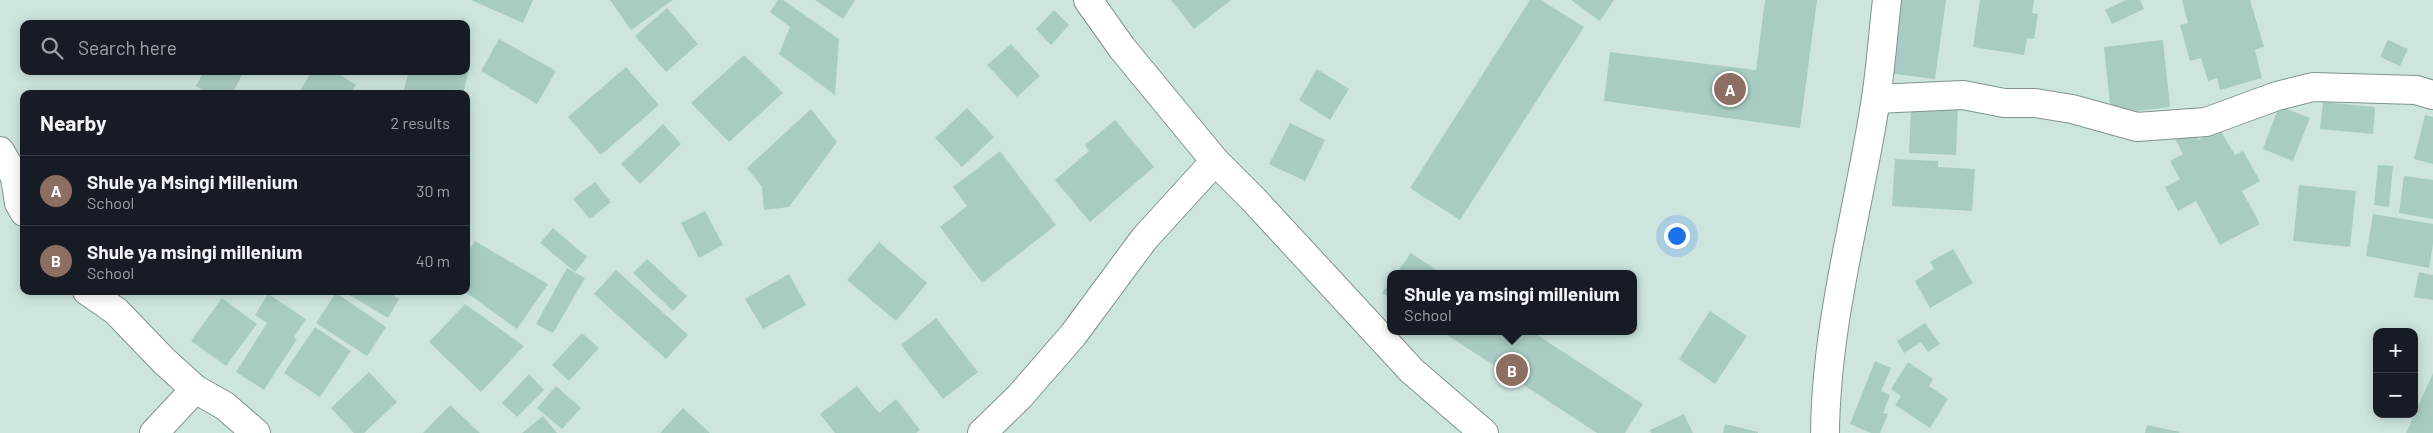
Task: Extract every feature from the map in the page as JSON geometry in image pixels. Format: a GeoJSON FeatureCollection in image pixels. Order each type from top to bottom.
{"type":"FeatureCollection","features":[{"type":"Feature","properties":{"kind":"street"},"geometry":{"type":"LineString","coordinates":[[1088,0],[1122,48],[1215,161],[1254,200],[1412,371],[1484,433]]}},
{"type":"Feature","properties":{"kind":"street"},"geometry":{"type":"LineString","coordinates":[[1825,433],[1825,393],[1832,336],[1876,98],[1887,0]]}},
{"type":"Feature","properties":{"kind":"street"},"geometry":{"type":"LineString","coordinates":[[1876,98],[1963,95],[2004,102],[2035,103],[2072,109],[2137,127],[2206,122],[2249,108],[2277,96],[2313,87],[2416,90],[2433,95]]}},
{"type":"Feature","properties":{"kind":"street"},"geometry":{"type":"LineString","coordinates":[[0,151],[15,177],[20,205]]}},
{"type":"Feature","properties":{"kind":"street"},"geometry":{"type":"LineString","coordinates":[[982,433],[1020,396],[1073,335],[1144,238],[1215,161]]}},
{"type":"Feature","properties":{"kind":"street"},"geometry":{"type":"LineString","coordinates":[[93,295],[116,311],[164,361],[195,389],[225,406],[256,433]]}},
{"type":"Feature","properties":{"kind":"street"},"geometry":{"type":"LineString","coordinates":[[154,433],[195,389]]}},
{"type":"Feature","properties":{"kind":"building"},"geometry":{"type":"Polygon","coordinates":[[[471,0],[533,0],[523,23],[471,0]]]}},
{"type":"Feature","properties":{"kind":"building"},"geometry":{"type":"Polygon","coordinates":[[[610,0],[673,0],[631,30],[610,0]]]}},
{"type":"Feature","properties":{"kind":"building"},"geometry":{"type":"Polygon","coordinates":[[[778,0],[783,0],[839,39],[835,95],[779,54],[790,27],[770,12],[778,0]]]}},
{"type":"Feature","properties":{"kind":"building"},"geometry":{"type":"Polygon","coordinates":[[[815,0],[855,0],[843,19],[815,0]]]}},
{"type":"Feature","properties":{"kind":"building"},"geometry":{"type":"Polygon","coordinates":[[[1171,0],[1231,0],[1194,29],[1171,0]]]}},
{"type":"Feature","properties":{"kind":"building"},"geometry":{"type":"Polygon","coordinates":[[[1530,0],[1541,0],[1584,27],[1460,220],[1410,188],[1530,0]]]}},
{"type":"Feature","properties":{"kind":"building"},"geometry":{"type":"Polygon","coordinates":[[[1571,0],[1614,0],[1600,21],[1571,0]]]}},
{"type":"Feature","properties":{"kind":"building"},"geometry":{"type":"Polygon","coordinates":[[[1765,0],[1817,0],[1800,128],[1604,101],[1610,52],[1756,70],[1765,0]]]}},
{"type":"Feature","properties":{"kind":"building"},"geometry":{"type":"Polygon","coordinates":[[[1897,0],[1946,0],[1935,79],[1887,73],[1897,0]]]}},
{"type":"Feature","properties":{"kind":"building"},"geometry":{"type":"Polygon","coordinates":[[[1980,0],[2034,0],[2032,13],[2038,14],[2034,39],[2027,38],[2024,55],[1973,47],[1980,0]]]}},
{"type":"Feature","properties":{"kind":"building"},"geometry":{"type":"Polygon","coordinates":[[[2126,0],[2140,0],[2144,9],[2112,24],[2105,10],[2126,0]]]}},
{"type":"Feature","properties":{"kind":"building"},"geometry":{"type":"Polygon","coordinates":[[[2182,0],[2250,0],[2264,47],[2255,50],[2262,78],[2220,90],[2217,78],[2208,81],[2201,58],[2190,61],[2180,25],[2188,23],[2182,0]]]}},
{"type":"Feature","properties":{"kind":"building"},"geometry":{"type":"Polygon","coordinates":[[[667,8],[698,44],[666,72],[635,36],[667,8]]]}},
{"type":"Feature","properties":{"kind":"building"},"geometry":{"type":"Polygon","coordinates":[[[1054,10],[1069,25],[1051,45],[1036,29],[1054,10]]]}},
{"type":"Feature","properties":{"kind":"building"},"geometry":{"type":"Polygon","coordinates":[[[499,39],[556,71],[537,104],[481,71],[499,39]]]}},
{"type":"Feature","properties":{"kind":"building"},"geometry":{"type":"Polygon","coordinates":[[[2163,40],[2170,107],[2111,114],[2104,47],[2163,40]]]}},
{"type":"Feature","properties":{"kind":"building"},"geometry":{"type":"Polygon","coordinates":[[[2388,40],[2408,49],[2400,66],[2380,57],[2388,40]]]}},
{"type":"Feature","properties":{"kind":"building"},"geometry":{"type":"Polygon","coordinates":[[[1011,44],[1040,76],[1017,97],[987,65],[1011,44]]]}},
{"type":"Feature","properties":{"kind":"building"},"geometry":{"type":"Polygon","coordinates":[[[744,55],[783,93],[729,142],[691,103],[744,55]]]}},
{"type":"Feature","properties":{"kind":"building"},"geometry":{"type":"Polygon","coordinates":[[[626,67],[659,105],[601,155],[568,117],[626,67]]]}},
{"type":"Feature","properties":{"kind":"building"},"geometry":{"type":"Polygon","coordinates":[[[1317,69],[1349,89],[1330,120],[1299,100],[1317,69]]]}},
{"type":"Feature","properties":{"kind":"building"},"geometry":{"type":"Polygon","coordinates":[[[202,75],[242,75],[234,90],[202,90],[196,86],[202,75]]]}},
{"type":"Feature","properties":{"kind":"building"},"geometry":{"type":"Polygon","coordinates":[[[310,75],[340,75],[356,85],[353,90],[300,90],[310,75]]]}},
{"type":"Feature","properties":{"kind":"building"},"geometry":{"type":"Polygon","coordinates":[[[408,75],[468,75],[464,90],[404,90],[408,75]]]}},
{"type":"Feature","properties":{"kind":"building"},"geometry":{"type":"Polygon","coordinates":[[[2323,102],[2375,107],[2373,134],[2320,129],[2323,102]]]}},
{"type":"Feature","properties":{"kind":"building"},"geometry":{"type":"Polygon","coordinates":[[[1911,105],[1958,107],[1956,155],[1909,153],[1911,105]]]}},
{"type":"Feature","properties":{"kind":"building"},"geometry":{"type":"Polygon","coordinates":[[[2279,106],[2310,118],[2293,161],[2263,149],[2279,106]]]}},
{"type":"Feature","properties":{"kind":"building"},"geometry":{"type":"Polygon","coordinates":[[[967,108],[994,137],[962,167],[935,138],[967,108]]]}},
{"type":"Feature","properties":{"kind":"building"},"geometry":{"type":"Polygon","coordinates":[[[811,109],[837,142],[789,207],[764,210],[762,187],[747,168],[811,109]]]}},
{"type":"Feature","properties":{"kind":"building"},"geometry":{"type":"Polygon","coordinates":[[[2425,115],[2433,117],[2433,164],[2414,159],[2425,115]]]}},
{"type":"Feature","properties":{"kind":"building"},"geometry":{"type":"Polygon","coordinates":[[[1115,120],[1154,167],[1090,222],[1055,180],[1089,151],[1085,145],[1115,120]]]}},
{"type":"Feature","properties":{"kind":"building"},"geometry":{"type":"Polygon","coordinates":[[[1290,123],[1325,140],[1305,181],[1269,164],[1290,123]]]}},
{"type":"Feature","properties":{"kind":"building"},"geometry":{"type":"Polygon","coordinates":[[[663,124],[681,144],[640,184],[621,164],[663,124]]]}},
{"type":"Feature","properties":{"kind":"building"},"geometry":{"type":"Polygon","coordinates":[[[2219,128],[2235,155],[2243,151],[2260,181],[2242,191],[2260,224],[2220,245],[2196,201],[2178,211],[2165,187],[2180,179],[2170,161],[2183,154],[2175,139],[2192,129],[2198,140],[2219,128]]]}},
{"type":"Feature","properties":{"kind":"building"},"geometry":{"type":"Polygon","coordinates":[[[1000,151],[1056,225],[982,283],[940,227],[967,206],[953,187],[1000,151]]]}},
{"type":"Feature","properties":{"kind":"building"},"geometry":{"type":"Polygon","coordinates":[[[1895,159],[1938,161],[1938,167],[1975,169],[1972,211],[1892,206],[1895,159]]]}},
{"type":"Feature","properties":{"kind":"building"},"geometry":{"type":"Polygon","coordinates":[[[2378,165],[2393,166],[2389,207],[2374,205],[2378,165]]]}},
{"type":"Feature","properties":{"kind":"building"},"geometry":{"type":"Polygon","coordinates":[[[2404,176],[2433,180],[2433,219],[2399,213],[2404,176]]]}},
{"type":"Feature","properties":{"kind":"building"},"geometry":{"type":"Polygon","coordinates":[[[595,182],[611,202],[590,219],[573,199],[595,182]]]}},
{"type":"Feature","properties":{"kind":"building"},"geometry":{"type":"Polygon","coordinates":[[[2299,185],[2356,191],[2350,247],[2293,241],[2299,185]]]}},
{"type":"Feature","properties":{"kind":"building"},"geometry":{"type":"Polygon","coordinates":[[[705,211],[723,245],[699,258],[681,223],[705,211]]]}},
{"type":"Feature","properties":{"kind":"building"},"geometry":{"type":"Polygon","coordinates":[[[2373,214],[2433,224],[2433,244],[2429,268],[2366,256],[2373,214]]]}},
{"type":"Feature","properties":{"kind":"building"},"geometry":{"type":"Polygon","coordinates":[[[553,228],[587,257],[575,272],[540,243],[553,228]]]}},
{"type":"Feature","properties":{"kind":"building"},"geometry":{"type":"Polygon","coordinates":[[[475,241],[548,284],[517,329],[470,295],[470,249],[475,241]]]}},
{"type":"Feature","properties":{"kind":"building"},"geometry":{"type":"Polygon","coordinates":[[[879,242],[927,283],[896,321],[847,280],[879,242]]]}},
{"type":"Feature","properties":{"kind":"building"},"geometry":{"type":"Polygon","coordinates":[[[1953,249],[1973,283],[1930,308],[1915,281],[1934,269],[1930,262],[1953,249]]]}},
{"type":"Feature","properties":{"kind":"building"},"geometry":{"type":"Polygon","coordinates":[[[1411,253],[1436,270],[1399,270],[1411,253]]]}},
{"type":"Feature","properties":{"kind":"building"},"geometry":{"type":"Polygon","coordinates":[[[647,259],[687,296],[673,311],[633,273],[647,259]]]}},
{"type":"Feature","properties":{"kind":"building"},"geometry":{"type":"Polygon","coordinates":[[[567,268],[585,278],[553,333],[536,324],[567,268]]]}},
{"type":"Feature","properties":{"kind":"building"},"geometry":{"type":"Polygon","coordinates":[[[616,270],[688,335],[666,359],[594,294],[616,270]]]}},
{"type":"Feature","properties":{"kind":"building"},"geometry":{"type":"Polygon","coordinates":[[[2419,272],[2433,275],[2433,300],[2414,297],[2419,272]]]}},
{"type":"Feature","properties":{"kind":"building"},"geometry":{"type":"Polygon","coordinates":[[[789,274],[806,305],[763,329],[745,299],[789,274]]]}},
{"type":"Feature","properties":{"kind":"building"},"geometry":{"type":"Polygon","coordinates":[[[1387,286],[1387,296],[1382,293],[1387,286]]]}},
{"type":"Feature","properties":{"kind":"building"},"geometry":{"type":"Polygon","coordinates":[[[267,295],[270,295],[306,319],[294,337],[297,339],[264,390],[236,372],[267,323],[255,315],[267,295]]]}},
{"type":"Feature","properties":{"kind":"building"},"geometry":{"type":"Polygon","coordinates":[[[335,295],[339,295],[386,327],[367,356],[316,323],[335,295]]]}},
{"type":"Feature","properties":{"kind":"building"},"geometry":{"type":"Polygon","coordinates":[[[350,295],[392,295],[399,299],[388,318],[350,295]]]}},
{"type":"Feature","properties":{"kind":"building"},"geometry":{"type":"Polygon","coordinates":[[[222,298],[257,324],[226,366],[191,341],[222,298]]]}},
{"type":"Feature","properties":{"kind":"building"},"geometry":{"type":"Polygon","coordinates":[[[465,304],[524,346],[481,392],[429,342],[465,304]]]}},
{"type":"Feature","properties":{"kind":"building"},"geometry":{"type":"Polygon","coordinates":[[[1710,311],[1747,336],[1715,384],[1679,359],[1710,311]]]}},
{"type":"Feature","properties":{"kind":"building"},"geometry":{"type":"Polygon","coordinates":[[[936,318],[978,372],[943,399],[901,345],[936,318]]]}},
{"type":"Feature","properties":{"kind":"building"},"geometry":{"type":"Polygon","coordinates":[[[1925,323],[1940,344],[1928,352],[1921,342],[1904,353],[1897,341],[1925,323]]]}},
{"type":"Feature","properties":{"kind":"building"},"geometry":{"type":"Polygon","coordinates":[[[315,327],[351,351],[320,397],[284,373],[315,327]]]}},
{"type":"Feature","properties":{"kind":"building"},"geometry":{"type":"Polygon","coordinates":[[[582,333],[599,348],[569,381],[552,365],[582,333]]]}},
{"type":"Feature","properties":{"kind":"building"},"geometry":{"type":"Polygon","coordinates":[[[1447,335],[1537,335],[1643,404],[1625,433],[1597,433],[1447,335]]]}},
{"type":"Feature","properties":{"kind":"building"},"geometry":{"type":"Polygon","coordinates":[[[1875,361],[1891,368],[1881,391],[1890,395],[1883,413],[1888,414],[1880,433],[1871,433],[1850,424],[1875,361]]]}},
{"type":"Feature","properties":{"kind":"building"},"geometry":{"type":"Polygon","coordinates":[[[1908,362],[1933,379],[1929,386],[1948,399],[1930,428],[1895,405],[1901,396],[1891,389],[1908,362]]]}},
{"type":"Feature","properties":{"kind":"building"},"geometry":{"type":"Polygon","coordinates":[[[369,372],[397,402],[364,433],[354,433],[331,408],[369,372]]]}},
{"type":"Feature","properties":{"kind":"building"},"geometry":{"type":"Polygon","coordinates":[[[2433,373],[2433,433],[2406,433],[2413,418],[2418,418],[2418,406],[2433,373]]]}},
{"type":"Feature","properties":{"kind":"building"},"geometry":{"type":"Polygon","coordinates":[[[529,374],[544,390],[517,417],[502,403],[529,374]]]}},
{"type":"Feature","properties":{"kind":"building"},"geometry":{"type":"Polygon","coordinates":[[[556,386],[581,408],[562,429],[537,408],[556,386]]]}},
{"type":"Feature","properties":{"kind":"building"},"geometry":{"type":"Polygon","coordinates":[[[857,386],[879,413],[896,399],[920,430],[916,433],[835,433],[820,414],[857,386]]]}},
{"type":"Feature","properties":{"kind":"building"},"geometry":{"type":"Polygon","coordinates":[[[450,405],[480,433],[423,433],[450,405]]]}},
{"type":"Feature","properties":{"kind":"building"},"geometry":{"type":"Polygon","coordinates":[[[683,408],[710,433],[660,433],[683,408]]]}},
{"type":"Feature","properties":{"kind":"building"},"geometry":{"type":"Polygon","coordinates":[[[1684,414],[1693,433],[1651,433],[1650,430],[1684,414]]]}},
{"type":"Feature","properties":{"kind":"building"},"geometry":{"type":"Polygon","coordinates":[[[543,416],[557,433],[522,433],[543,416]]]}},
{"type":"Feature","properties":{"kind":"building"},"geometry":{"type":"Polygon","coordinates":[[[1725,424],[1758,432],[1758,433],[1723,433],[1725,424]]]}},
{"type":"Feature","properties":{"kind":"building"},"geometry":{"type":"Polygon","coordinates":[[[2147,425],[2180,432],[2145,433],[2147,425]]]}},
{"type":"Feature","properties":{"kind":"place","name":"Shule ya Msingi Millenium"},"geometry":{"type":"Point","coordinates":[1730,89]}},
{"type":"Feature","properties":{"kind":"place","name":"Shule ya msingi millenium"},"geometry":{"type":"Point","coordinates":[1512,370]}}]}
